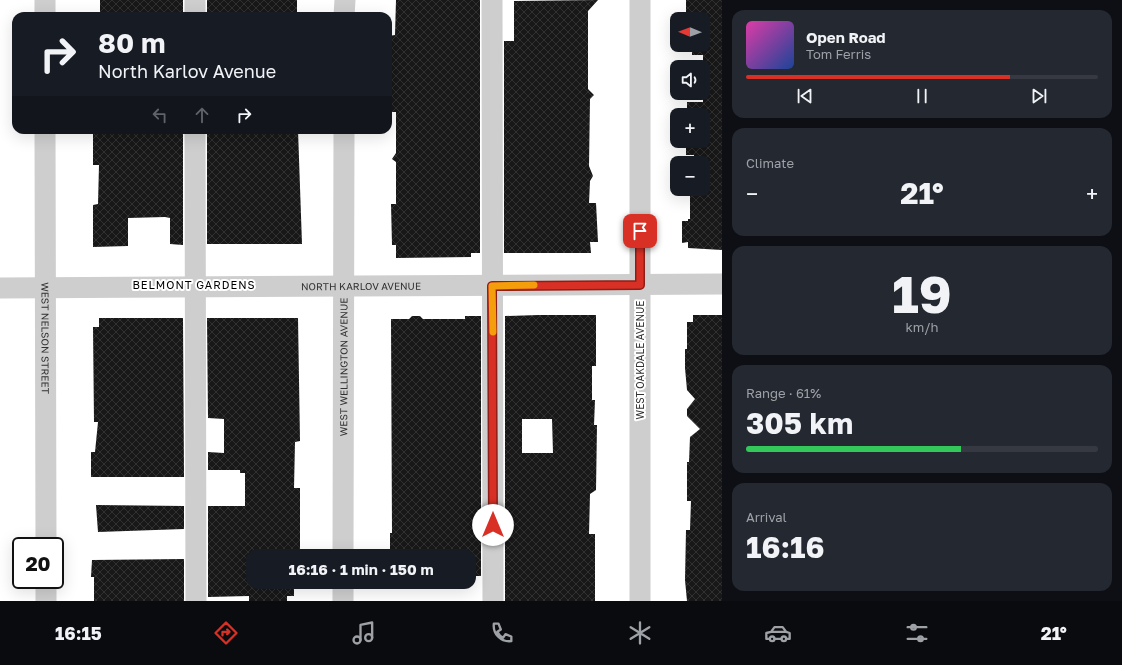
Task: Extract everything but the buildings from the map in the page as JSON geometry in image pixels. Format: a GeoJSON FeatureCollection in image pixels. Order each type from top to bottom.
{"type":"FeatureCollection","features":[{"type":"Feature","properties":{"kind":"street"},"geometry":{"type":"LineString","coordinates":[[45,0],[45,12]]}},
{"type":"Feature","properties":{"kind":"street"},"geometry":{"type":"LineString","coordinates":[[196,0],[196,12]]}},
{"type":"Feature","properties":{"kind":"street"},"geometry":{"type":"LineString","coordinates":[[344,0],[344,12]]}},
{"type":"Feature","properties":{"kind":"street"},"geometry":{"type":"LineString","coordinates":[[492,0],[493,601]]}},
{"type":"Feature","properties":{"kind":"street","name":"WEST OAKDALE AVENUE"},"geometry":{"type":"LineString","coordinates":[[640,0],[640,601]]}},
{"type":"Feature","properties":{"kind":"street","name":"WEST NELSON STREET"},"geometry":{"type":"LineString","coordinates":[[45,134],[46,537]]}},
{"type":"Feature","properties":{"kind":"street"},"geometry":{"type":"LineString","coordinates":[[195,134],[196,601]]}},
{"type":"Feature","properties":{"kind":"street","name":"WEST WELLINGTON AVENUE"},"geometry":{"type":"LineString","coordinates":[[343,549],[344,134]]}},
{"type":"Feature","properties":{"kind":"street","name":"NORTH KARLOV AVENUE"},"geometry":{"type":"LineString","coordinates":[[0,288],[722,284]]}},
{"type":"Feature","properties":{"kind":"street"},"geometry":{"type":"LineString","coordinates":[[46,589],[46,601]]}},
{"type":"Feature","properties":{"kind":"street"},"geometry":{"type":"LineString","coordinates":[[342,601],[343,589]]}},
{"type":"Feature","properties":{"kind":"slow traffic"},"geometry":{"type":"LineString","coordinates":[[493,332],[492,286],[534,285]]}},
{"type":"Feature","properties":{"kind":"district","name":"BELMONT GARDENS"},"geometry":{"type":"Point","coordinates":[194,285]}},
{"type":"Feature","properties":{"kind":"route"},"geometry":{"type":"LineString","coordinates":[[493,525],[492,286],[640,285],[640,231]]}}]}
